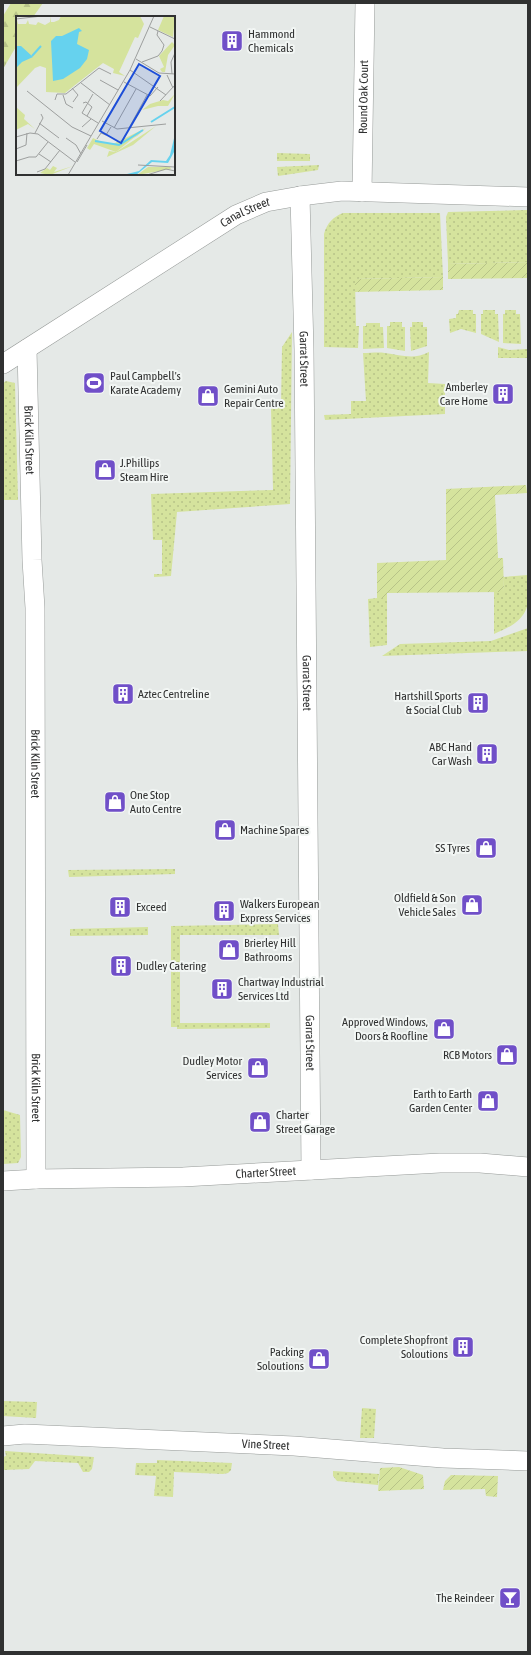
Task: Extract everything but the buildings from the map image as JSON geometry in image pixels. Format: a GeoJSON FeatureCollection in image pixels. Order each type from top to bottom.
{"type":"FeatureCollection","features":[{"type":"Feature","properties":{"kind":"street","name":"Round Oak Court"},"geometry":{"type":"LineString","coordinates":[[362,192],[365,3]]}},
{"type":"Feature","properties":{"kind":"street","name":"Canal Street"},"geometry":{"type":"LineString","coordinates":[[3,364],[236,215],[266,202],[342,191],[528,197]]}},
{"type":"Feature","properties":{"kind":"street","name":"Garrat Street"},"geometry":{"type":"LineString","coordinates":[[300,196],[304,366],[311,1170]]}},
{"type":"Feature","properties":{"kind":"street","name":"Brick Kiln Street"},"geometry":{"type":"LineString","coordinates":[[27,349],[32,560],[35,608],[36,1179]]}},
{"type":"Feature","properties":{"kind":"street","name":"Charter Street"},"geometry":{"type":"LineString","coordinates":[[3,1181],[36,1179],[183,1177],[440,1163],[480,1163],[528,1167]]}},
{"type":"Feature","properties":{"kind":"street","name":"Vine Street"},"geometry":{"type":"LineString","coordinates":[[3,1436],[24,1434],[294,1446],[434,1458],[528,1461]]}},
{"type":"Feature","properties":{"kind":"green space"},"geometry":{"type":"Polygon","coordinates":[[[11,3],[43,3],[34,16],[16,16],[16,47],[3,69],[3,16],[11,3]]]}},
{"type":"Feature","properties":{"kind":"green space"},"geometry":{"type":"Polygon","coordinates":[[[277,153],[310,154],[310,161],[277,161],[277,153]]]}},
{"type":"Feature","properties":{"kind":"green space"},"geometry":{"type":"Polygon","coordinates":[[[319,165],[318,170],[278,176],[277,167],[319,165]]]}},
{"type":"Feature","properties":{"kind":"green space"},"geometry":{"type":"Polygon","coordinates":[[[528,210],[528,262],[448,264],[446,217],[448,212],[528,210]]]}},
{"type":"Feature","properties":{"kind":"green space"},"geometry":{"type":"Polygon","coordinates":[[[343,213],[440,213],[443,277],[355,279],[356,326],[359,326],[358,348],[324,347],[324,234],[331,221],[336,216],[343,213]]]}},
{"type":"Feature","properties":{"kind":"green space"},"geometry":{"type":"Polygon","coordinates":[[[528,262],[528,278],[448,279],[448,264],[528,262]]]}},
{"type":"Feature","properties":{"kind":"green space"},"geometry":{"type":"Polygon","coordinates":[[[443,277],[443,290],[355,292],[355,279],[443,277]]]}},
{"type":"Feature","properties":{"kind":"green space"},"geometry":{"type":"Polygon","coordinates":[[[459,310],[473,310],[473,314],[476,314],[476,333],[461,329],[450,333],[449,319],[456,318],[456,314],[458,314],[459,310]]]}},
{"type":"Feature","properties":{"kind":"green space"},"geometry":{"type":"Polygon","coordinates":[[[483,310],[495,310],[495,314],[498,314],[499,342],[481,334],[481,314],[483,314],[483,310]]]}},
{"type":"Feature","properties":{"kind":"green space"},"geometry":{"type":"Polygon","coordinates":[[[505,310],[516,310],[516,314],[520,314],[521,344],[503,343],[503,314],[505,314],[505,310]]]}},
{"type":"Feature","properties":{"kind":"green space"},"geometry":{"type":"Polygon","coordinates":[[[390,322],[402,322],[402,327],[405,327],[405,351],[387,348],[387,326],[390,326],[390,322]]]}},
{"type":"Feature","properties":{"kind":"green space"},"geometry":{"type":"Polygon","coordinates":[[[412,322],[423,322],[423,327],[427,327],[427,346],[411,351],[410,327],[412,327],[412,322]]]}},
{"type":"Feature","properties":{"kind":"green space"},"geometry":{"type":"Polygon","coordinates":[[[366,323],[380,323],[380,327],[383,327],[384,348],[363,349],[363,326],[366,326],[366,323]]]}},
{"type":"Feature","properties":{"kind":"green space"},"geometry":{"type":"Polygon","coordinates":[[[292,332],[290,504],[177,512],[171,576],[154,577],[154,574],[162,574],[162,540],[153,540],[151,494],[273,490],[271,408],[281,407],[282,347],[292,332]]]}},
{"type":"Feature","properties":{"kind":"green space"},"geometry":{"type":"Polygon","coordinates":[[[498,347],[509,350],[528,349],[528,358],[498,358],[498,347]]]}},
{"type":"Feature","properties":{"kind":"green space"},"geometry":{"type":"Polygon","coordinates":[[[429,352],[428,383],[445,384],[445,414],[325,420],[324,415],[351,414],[351,401],[366,401],[363,353],[418,356],[429,352]]]}},
{"type":"Feature","properties":{"kind":"green space"},"geometry":{"type":"Polygon","coordinates":[[[6,381],[15,383],[18,500],[3,500],[3,383],[6,381]]]}},
{"type":"Feature","properties":{"kind":"green space"},"geometry":{"type":"Polygon","coordinates":[[[526,485],[527,493],[495,495],[498,558],[503,558],[504,592],[387,593],[387,598],[377,598],[377,563],[446,560],[446,489],[526,485]]]}},
{"type":"Feature","properties":{"kind":"green space"},"geometry":{"type":"Polygon","coordinates":[[[528,575],[529,591],[525,612],[514,624],[494,634],[494,592],[504,592],[503,577],[528,575]]]}},
{"type":"Feature","properties":{"kind":"green space"},"geometry":{"type":"Polygon","coordinates":[[[387,598],[387,645],[370,647],[368,599],[387,598]]]}},
{"type":"Feature","properties":{"kind":"green space"},"geometry":{"type":"Polygon","coordinates":[[[528,628],[528,651],[382,656],[400,644],[491,641],[528,628]]]}},
{"type":"Feature","properties":{"kind":"green space"},"geometry":{"type":"Polygon","coordinates":[[[175,869],[175,874],[69,877],[68,870],[175,869]]]}},
{"type":"Feature","properties":{"kind":"green space"},"geometry":{"type":"Polygon","coordinates":[[[278,924],[279,935],[180,935],[180,1023],[270,1023],[270,1028],[177,1029],[177,1027],[171,1027],[171,926],[278,924]]]}},
{"type":"Feature","properties":{"kind":"green space"},"geometry":{"type":"Polygon","coordinates":[[[148,927],[148,935],[70,936],[70,929],[148,927]]]}},
{"type":"Feature","properties":{"kind":"green space"},"geometry":{"type":"Polygon","coordinates":[[[3,1110],[20,1115],[21,1157],[18,1163],[3,1164],[3,1110]]]}},
{"type":"Feature","properties":{"kind":"green space"},"geometry":{"type":"Polygon","coordinates":[[[3,1401],[37,1402],[36,1418],[3,1416],[3,1401]]]}},
{"type":"Feature","properties":{"kind":"green space"},"geometry":{"type":"Polygon","coordinates":[[[362,1408],[376,1409],[374,1438],[360,1438],[362,1408]]]}},
{"type":"Feature","properties":{"kind":"green space"},"geometry":{"type":"Polygon","coordinates":[[[5,1451],[94,1457],[92,1469],[89,1472],[83,1472],[78,1463],[35,1461],[29,1469],[3,1470],[3,1457],[6,1456],[5,1451]]]}},
{"type":"Feature","properties":{"kind":"green space"},"geometry":{"type":"Polygon","coordinates":[[[157,1460],[232,1463],[231,1470],[228,1473],[223,1474],[174,1472],[173,1497],[154,1496],[156,1476],[135,1475],[136,1463],[157,1463],[157,1460]]]}},
{"type":"Feature","properties":{"kind":"green space"},"geometry":{"type":"Polygon","coordinates":[[[399,1467],[423,1475],[424,1489],[378,1491],[380,1468],[399,1467]]]}},
{"type":"Feature","properties":{"kind":"green space"},"geometry":{"type":"Polygon","coordinates":[[[333,1471],[379,1474],[378,1485],[337,1481],[333,1476],[333,1471]]]}},
{"type":"Feature","properties":{"kind":"green space"},"geometry":{"type":"Polygon","coordinates":[[[451,1475],[498,1476],[497,1497],[486,1496],[485,1489],[443,1490],[445,1481],[451,1475]]]}},
{"type":"Feature","properties":{"kind":"place","name":"Hammond Chemicals"},"geometry":{"type":"Point","coordinates":[232,41]}},
{"type":"Feature","properties":{"kind":"place","name":"Paul Campbell's Karate Academy"},"geometry":{"type":"Point","coordinates":[94,383]}},
{"type":"Feature","properties":{"kind":"place","name":"Amberley Care Home"},"geometry":{"type":"Point","coordinates":[503,394]}},
{"type":"Feature","properties":{"kind":"place","name":"Gemini Auto Repair Centre"},"geometry":{"type":"Point","coordinates":[208,396]}},
{"type":"Feature","properties":{"kind":"place","name":"J.Phillips Steam Hire"},"geometry":{"type":"Point","coordinates":[105,470]}},
{"type":"Feature","properties":{"kind":"place","name":"Aztec Centreline"},"geometry":{"type":"Point","coordinates":[123,694]}},
{"type":"Feature","properties":{"kind":"place","name":"Hartshill Sports & Social Club"},"geometry":{"type":"Point","coordinates":[478,703]}},
{"type":"Feature","properties":{"kind":"place","name":"ABC Hand Car Wash"},"geometry":{"type":"Point","coordinates":[487,754]}},
{"type":"Feature","properties":{"kind":"place","name":"One Stop Auto Centre"},"geometry":{"type":"Point","coordinates":[115,802]}},
{"type":"Feature","properties":{"kind":"place","name":"Machine Spares"},"geometry":{"type":"Point","coordinates":[225,830]}},
{"type":"Feature","properties":{"kind":"place","name":"SS Tyres"},"geometry":{"type":"Point","coordinates":[486,848]}},
{"type":"Feature","properties":{"kind":"place","name":"Oldfield & Son Vehicle Sales"},"geometry":{"type":"Point","coordinates":[472,905]}},
{"type":"Feature","properties":{"kind":"place","name":"Exceed"},"geometry":{"type":"Point","coordinates":[120,907]}},
{"type":"Feature","properties":{"kind":"place","name":"Walkers European Express Services"},"geometry":{"type":"Point","coordinates":[224,911]}},
{"type":"Feature","properties":{"kind":"place","name":"Brierley Hill Bathrooms"},"geometry":{"type":"Point","coordinates":[229,950]}},
{"type":"Feature","properties":{"kind":"place","name":"Dudley Catering"},"geometry":{"type":"Point","coordinates":[121,966]}},
{"type":"Feature","properties":{"kind":"place","name":"Chartway Industrial Services Ltd"},"geometry":{"type":"Point","coordinates":[222,989]}},
{"type":"Feature","properties":{"kind":"place","name":"Approved Windows, Doors & Roofline"},"geometry":{"type":"Point","coordinates":[444,1029]}},
{"type":"Feature","properties":{"kind":"place","name":"RCB Motors"},"geometry":{"type":"Point","coordinates":[507,1055]}},
{"type":"Feature","properties":{"kind":"place","name":"Dudley Motor Services"},"geometry":{"type":"Point","coordinates":[258,1068]}},
{"type":"Feature","properties":{"kind":"place","name":"Earth to Earth Garden Center"},"geometry":{"type":"Point","coordinates":[488,1101]}},
{"type":"Feature","properties":{"kind":"place","name":"Charter Street Garage"},"geometry":{"type":"Point","coordinates":[260,1122]}},
{"type":"Feature","properties":{"kind":"place","name":"Complete Shopfront Soloutions"},"geometry":{"type":"Point","coordinates":[463,1347]}},
{"type":"Feature","properties":{"kind":"place","name":"Packing Soloutions"},"geometry":{"type":"Point","coordinates":[319,1359]}},
{"type":"Feature","properties":{"kind":"place","name":"The Reindeer"},"geometry":{"type":"Point","coordinates":[510,1598]}}]}
